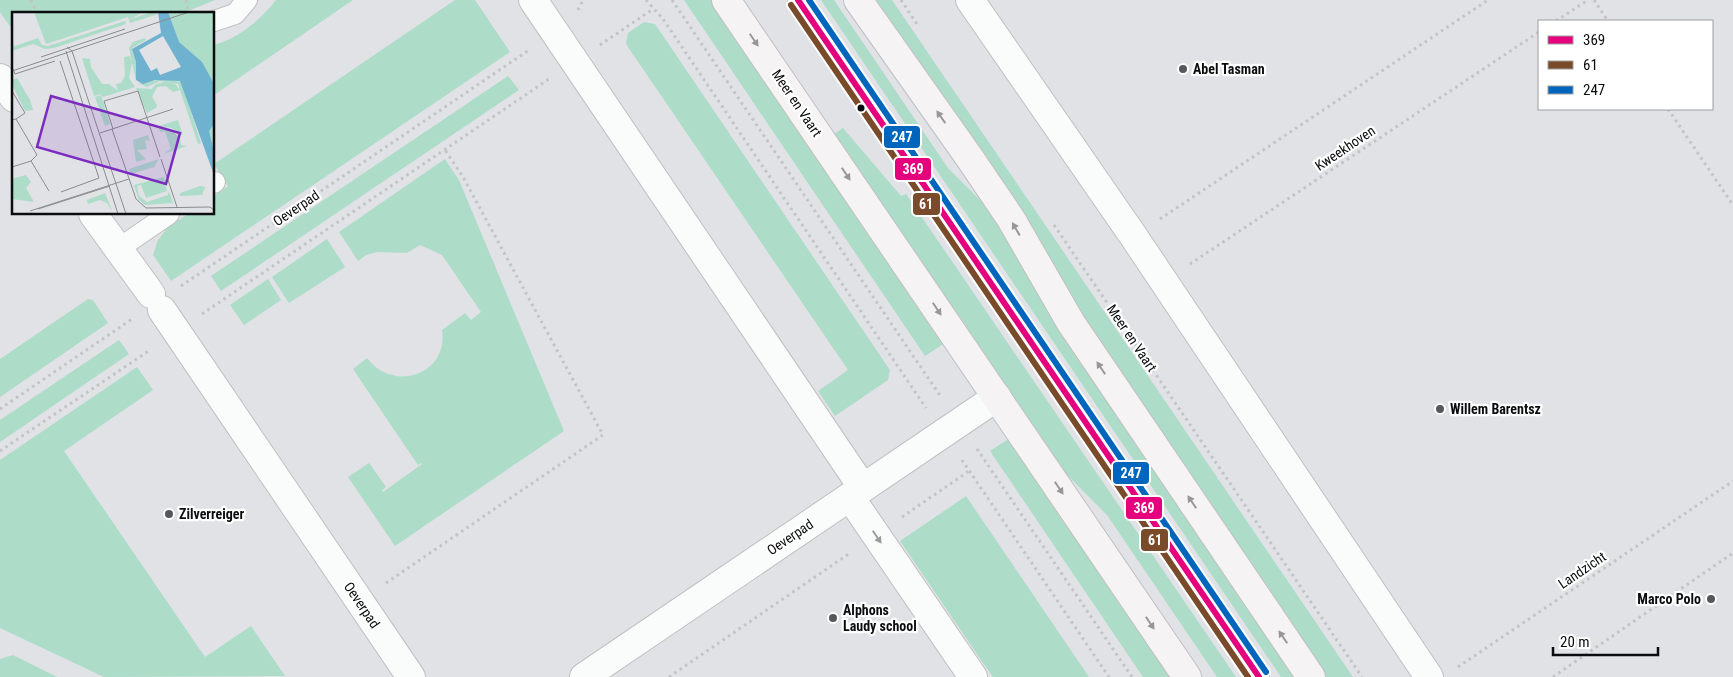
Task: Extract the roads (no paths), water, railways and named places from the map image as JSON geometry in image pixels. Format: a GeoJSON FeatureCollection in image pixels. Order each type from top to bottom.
{"type":"FeatureCollection","features":[{"type":"Feature","properties":{"kind":"main road","name":"Meer en Vaart"},"geometry":{"type":"LineString","coordinates":[[726,0],[1187,677]]}},
{"type":"Feature","properties":{"kind":"main road"},"geometry":{"type":"LineString","coordinates":[[858,0],[1011,219],[1071,324],[1311,677]]}},
{"type":"Feature","properties":{"kind":"street"},"geometry":{"type":"LineString","coordinates":[[532,0],[575,62],[857,493],[876,535],[973,677]]}},
{"type":"Feature","properties":{"kind":"street"},"geometry":{"type":"LineString","coordinates":[[970,0],[1164,282],[1440,674]]}},
{"type":"Feature","properties":{"kind":"street"},"geometry":{"type":"LineString","coordinates":[[0,78],[12,95]]}},
{"type":"Feature","properties":{"kind":"street","name":"Oeverpad"},"geometry":{"type":"LineString","coordinates":[[94,215],[160,308],[411,677]]}},
{"type":"Feature","properties":{"kind":"street","name":"Oeverpad"},"geometry":{"type":"LineString","coordinates":[[584,677],[997,397]]}},
{"type":"Feature","properties":{"kind":"lane"},"geometry":{"type":"LineString","coordinates":[[215,21],[235,14],[247,0]]}},
{"type":"Feature","properties":{"kind":"lane"},"geometry":{"type":"LineString","coordinates":[[798,0],[1259,677]]}},
{"type":"Feature","properties":{"kind":"lane"},"geometry":{"type":"LineString","coordinates":[[118,249],[168,215]]}},
{"type":"Feature","properties":{"kind":"place","name":"Abel Tasman"},"geometry":{"type":"Point","coordinates":[1183,69]}},
{"type":"Feature","properties":{"kind":"place","name":"Willem Barentsz"},"geometry":{"type":"Point","coordinates":[1440,409]}},
{"type":"Feature","properties":{"kind":"place","name":"Zilverreiger"},"geometry":{"type":"Point","coordinates":[169,514]}},
{"type":"Feature","properties":{"kind":"place","name":"Marco Polo"},"geometry":{"type":"Point","coordinates":[1711,599]}},
{"type":"Feature","properties":{"kind":"place","name":"Alphons Laudy school"},"geometry":{"type":"Point","coordinates":[833,618]}}]}
